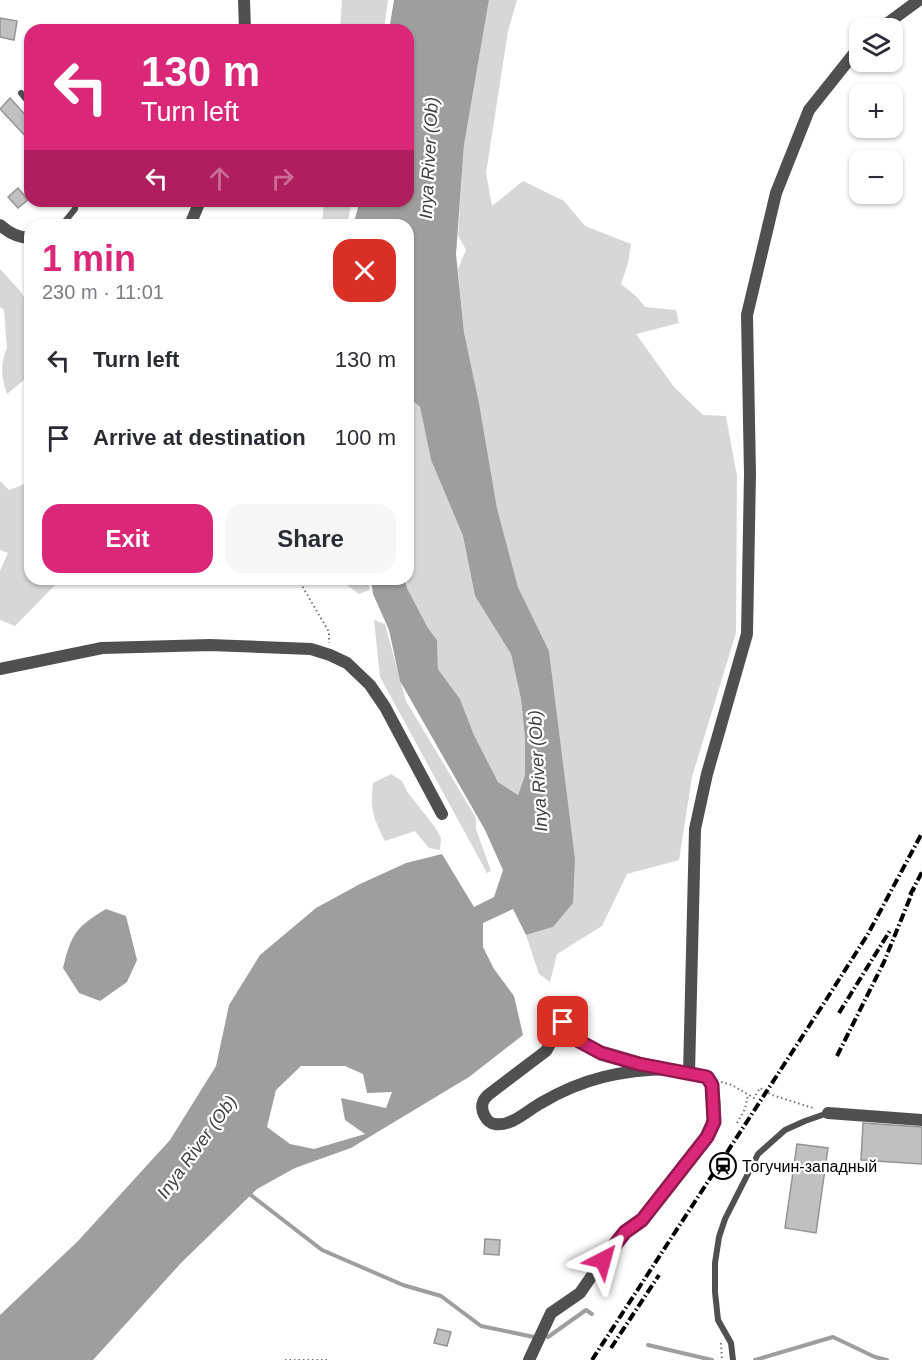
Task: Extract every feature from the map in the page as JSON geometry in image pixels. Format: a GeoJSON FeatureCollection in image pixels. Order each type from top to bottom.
{"type":"FeatureCollection","features":[{"type":"Feature","properties":{"kind":"street"},"geometry":{"type":"LineString","coordinates":[[244,0],[245,24]]}},
{"type":"Feature","properties":{"kind":"street"},"geometry":{"type":"LineString","coordinates":[[895,18],[919,0]]}},
{"type":"Feature","properties":{"kind":"street"},"geometry":{"type":"LineString","coordinates":[[689,1074],[695,829],[707,774],[747,634],[750,474],[747,315],[776,193],[809,110],[849,60]]}},
{"type":"Feature","properties":{"kind":"street"},"geometry":{"type":"LineString","coordinates":[[0,225],[8,232],[24,236]]}},
{"type":"Feature","properties":{"kind":"street"},"geometry":{"type":"LineString","coordinates":[[0,669],[102,648],[221,646],[311,649],[330,655],[347,663],[370,685],[385,707],[442,814]]}},
{"type":"Feature","properties":{"kind":"street"},"geometry":{"type":"LineString","coordinates":[[529,1360],[551,1313],[580,1293],[611,1248],[625,1232],[642,1220],[707,1137],[714,1122],[712,1085],[707,1077],[670,1069],[639,1064],[601,1053],[577,1040],[563,1022],[546,1052],[488,1095],[482,1103],[487,1120],[497,1125],[509,1122],[559,1094],[606,1075],[670,1069]]}},
{"type":"Feature","properties":{"kind":"street"},"geometry":{"type":"LineString","coordinates":[[828,1113],[922,1120]]}},
{"type":"Feature","properties":{"kind":"lane"},"geometry":{"type":"LineString","coordinates":[[21,93],[24,97]]}},
{"type":"Feature","properties":{"kind":"lane"},"geometry":{"type":"LineString","coordinates":[[733,1360],[731,1342],[718,1320],[715,1292],[715,1263],[719,1237],[725,1219],[758,1154],[785,1130],[828,1113]]}},
{"type":"Feature","properties":{"kind":"path"},"geometry":{"type":"LineString","coordinates":[[302,585],[329,632],[330,655]]}},
{"type":"Feature","properties":{"kind":"path"},"geometry":{"type":"LineString","coordinates":[[707,1077],[732,1085],[754,1098],[760,1088],[772,1095],[828,1113]]}},
{"type":"Feature","properties":{"kind":"path"},"geometry":{"type":"LineString","coordinates":[[737,1123],[745,1109],[748,1094]]}},
{"type":"Feature","properties":{"kind":"path"},"geometry":{"type":"LineString","coordinates":[[722,1355],[722,1360]]}},
{"type":"Feature","properties":{"kind":"path"},"geometry":{"type":"LineString","coordinates":[[285,1360],[329,1360]]}},
{"type":"Feature","properties":{"kind":"shaded area"},"geometry":{"type":"Polygon","coordinates":[[[342,0],[388,0],[385,24],[340,24],[342,0]]]}},
{"type":"Feature","properties":{"kind":"shaded area"},"geometry":{"type":"Polygon","coordinates":[[[489,0],[517,0],[508,31],[486,173],[492,206],[523,181],[564,201],[585,226],[631,244],[621,284],[645,307],[676,310],[679,323],[636,334],[674,387],[703,415],[726,416],[737,476],[736,633],[692,777],[679,860],[627,874],[602,926],[557,954],[550,982],[539,974],[526,935],[553,927],[575,858],[549,651],[518,587],[497,508],[464,332],[458,269],[466,250],[458,235],[464,145],[489,0]]]}},
{"type":"Feature","properties":{"kind":"shaded area"},"geometry":{"type":"Polygon","coordinates":[[[324,207],[351,207],[348,219],[322,219],[324,207]]]}},
{"type":"Feature","properties":{"kind":"shaded area"},"geometry":{"type":"Polygon","coordinates":[[[0,269],[24,297],[24,380],[7,394],[2,370],[7,348],[4,310],[0,307],[0,269]]]}},
{"type":"Feature","properties":{"kind":"shaded area"},"geometry":{"type":"Polygon","coordinates":[[[414,402],[420,407],[431,460],[463,536],[475,596],[511,654],[521,699],[525,739],[525,775],[518,795],[498,782],[474,735],[460,699],[438,669],[437,640],[407,585],[414,585],[414,402]]]}},
{"type":"Feature","properties":{"kind":"shaded area"},"geometry":{"type":"Polygon","coordinates":[[[0,481],[9,490],[24,484],[24,585],[55,585],[15,626],[0,620],[0,571],[8,553],[0,550],[0,481]]]}},
{"type":"Feature","properties":{"kind":"shaded area"},"geometry":{"type":"Polygon","coordinates":[[[347,585],[369,585],[370,590],[359,594],[347,585]]]}},
{"type":"Feature","properties":{"kind":"shaded area"},"geometry":{"type":"Polygon","coordinates":[[[374,620],[385,624],[406,701],[476,818],[476,829],[491,871],[487,873],[380,677],[374,620]]]}},
{"type":"Feature","properties":{"kind":"shaded area"},"geometry":{"type":"Polygon","coordinates":[[[391,774],[402,781],[408,793],[435,827],[441,838],[440,850],[429,848],[415,831],[385,841],[373,813],[372,792],[373,783],[391,774]]]}},
{"type":"Feature","properties":{"kind":"water","name":"Inya River (Ob)"},"geometry":{"type":"Polygon","coordinates":[[[394,0],[489,0],[464,145],[456,254],[464,332],[497,508],[518,587],[549,651],[575,858],[573,903],[553,927],[526,935],[513,909],[483,923],[483,947],[494,969],[514,996],[523,1035],[469,1077],[351,1148],[295,1168],[257,1189],[181,1263],[93,1360],[0,1360],[0,1315],[78,1241],[170,1140],[216,1066],[229,1005],[260,955],[316,908],[406,863],[442,854],[474,907],[494,897],[503,870],[485,830],[400,681],[389,630],[373,594],[372,585],[406,585],[428,628],[437,640],[438,669],[460,699],[474,735],[498,782],[518,795],[525,775],[525,739],[521,699],[511,654],[475,596],[463,536],[431,460],[420,407],[414,402],[414,219],[355,219],[358,207],[414,207],[414,24],[390,24],[394,0]],[[301,1066],[276,1090],[267,1127],[290,1144],[314,1149],[365,1134],[345,1120],[341,1098],[386,1108],[392,1092],[367,1093],[363,1074],[345,1066],[301,1066]]]}},
{"type":"Feature","properties":{"kind":"water"},"geometry":{"type":"Polygon","coordinates":[[[106,909],[126,916],[137,960],[127,982],[100,1001],[79,993],[63,968],[76,933],[88,921],[106,909]]]}},
{"type":"Feature","properties":{"kind":"building"},"geometry":{"type":"Polygon","coordinates":[[[0,18],[17,21],[14,40],[0,37],[0,18]]]}},
{"type":"Feature","properties":{"kind":"building"},"geometry":{"type":"Polygon","coordinates":[[[10,98],[24,113],[24,135],[0,109],[10,98]]]}},
{"type":"Feature","properties":{"kind":"building"},"geometry":{"type":"Polygon","coordinates":[[[18,188],[24,195],[24,203],[18,208],[8,197],[18,188]]]}},
{"type":"Feature","properties":{"kind":"building"},"geometry":{"type":"Polygon","coordinates":[[[863,1123],[922,1127],[922,1164],[861,1160],[863,1123]]]}},
{"type":"Feature","properties":{"kind":"building"},"geometry":{"type":"Polygon","coordinates":[[[797,1144],[828,1148],[816,1233],[785,1228],[797,1144]]]}},
{"type":"Feature","properties":{"kind":"building"},"geometry":{"type":"Polygon","coordinates":[[[485,1239],[500,1240],[499,1255],[484,1254],[485,1239]]]}},
{"type":"Feature","properties":{"kind":"building"},"geometry":{"type":"Polygon","coordinates":[[[438,1329],[451,1332],[447,1346],[434,1343],[438,1329]]]}},
{"type":"Feature","properties":{"kind":"waterway"},"geometry":{"type":"LineString","coordinates":[[247,1192],[322,1250],[403,1285],[441,1296],[481,1326],[534,1337]]}},
{"type":"Feature","properties":{"kind":"waterway"},"geometry":{"type":"LineString","coordinates":[[548,1337],[586,1310],[592,1314]]}},
{"type":"Feature","properties":{"kind":"waterway"},"geometry":{"type":"LineString","coordinates":[[755,1360],[833,1337],[875,1357],[887,1360]]}},
{"type":"Feature","properties":{"kind":"waterway"},"geometry":{"type":"LineString","coordinates":[[648,1345],[712,1360]]}},
{"type":"Feature","properties":{"kind":"railway"},"geometry":{"type":"LineString","coordinates":[[592,1360],[868,934],[922,833]]}},
{"type":"Feature","properties":{"kind":"railway"},"geometry":{"type":"LineString","coordinates":[[910,895],[922,872]]}},
{"type":"Feature","properties":{"kind":"railway"},"geometry":{"type":"LineString","coordinates":[[837,1056],[884,962],[914,888]]}},
{"type":"Feature","properties":{"kind":"railway"},"geometry":{"type":"LineString","coordinates":[[839,1013],[891,929]]}},
{"type":"Feature","properties":{"kind":"railway"},"geometry":{"type":"LineString","coordinates":[[611,1348],[659,1275]]}},
{"type":"Feature","properties":{"kind":"place","name":"Тогучин-западный"},"geometry":{"type":"Point","coordinates":[723,1166]}},
{"type":"Feature","properties":{"kind":"route"},"geometry":{"type":"LineString","coordinates":[[563,1022],[577,1040],[601,1053],[639,1064],[707,1077],[712,1085],[714,1122],[707,1137],[642,1220],[625,1232],[603,1260]]}}]}
